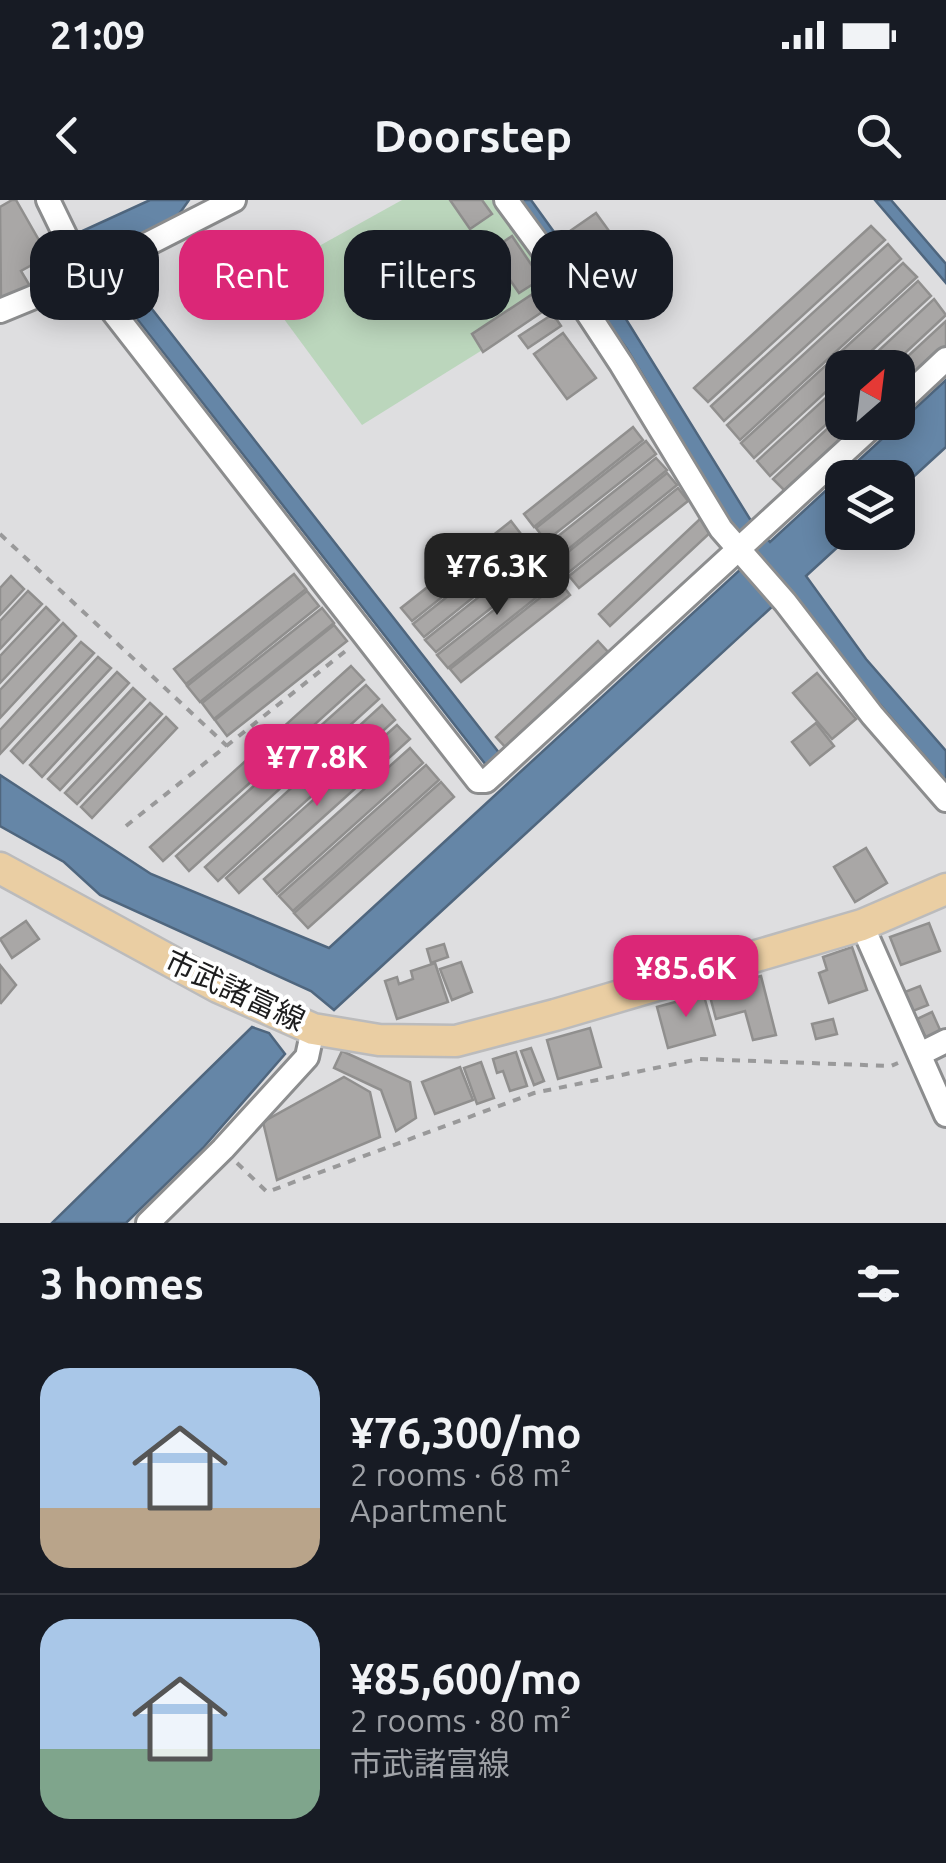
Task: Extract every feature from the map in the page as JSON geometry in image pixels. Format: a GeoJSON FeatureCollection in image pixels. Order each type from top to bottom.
{"type":"FeatureCollection","features":[{"type":"Feature","properties":{"kind":"main road","name":"市武諸富線"},"geometry":{"type":"LineString","coordinates":[[0,868],[218,987],[313,1028],[378,1040],[456,1041],[862,925],[946,889]]}},
{"type":"Feature","properties":{"kind":"street"},"geometry":{"type":"LineString","coordinates":[[48,200],[62,230]]}},
{"type":"Feature","properties":{"kind":"street"},"geometry":{"type":"LineString","coordinates":[[159,238],[234,200]]}},
{"type":"Feature","properties":{"kind":"street"},"geometry":{"type":"LineString","coordinates":[[506,200],[575,294],[721,529],[748,545],[785,602],[872,715],[946,800]]}},
{"type":"Feature","properties":{"kind":"street"},"geometry":{"type":"LineString","coordinates":[[0,310],[30,298]]}},
{"type":"Feature","properties":{"kind":"street"},"geometry":{"type":"LineString","coordinates":[[118,320],[478,781],[486,782],[859,440]]}},
{"type":"Feature","properties":{"kind":"street"},"geometry":{"type":"LineString","coordinates":[[915,388],[946,360]]}},
{"type":"Feature","properties":{"kind":"street"},"geometry":{"type":"LineString","coordinates":[[862,925],[946,1115]]}},
{"type":"Feature","properties":{"kind":"street"},"geometry":{"type":"LineString","coordinates":[[148,1223],[307,1057],[313,1028]]}},
{"type":"Feature","properties":{"kind":"street"},"geometry":{"type":"LineString","coordinates":[[920,1054],[946,1041]]}},
{"type":"Feature","properties":{"kind":"path"},"geometry":{"type":"LineString","coordinates":[[0,534],[227,746]]}},
{"type":"Feature","properties":{"kind":"path"},"geometry":{"type":"LineString","coordinates":[[126,826],[364,637]]}},
{"type":"Feature","properties":{"kind":"path"},"geometry":{"type":"LineString","coordinates":[[223,1148],[266,1192],[534,1093],[699,1059],[891,1066],[920,1054]]}},
{"type":"Feature","properties":{"kind":"green space"},"geometry":{"type":"Polygon","coordinates":[[[402,200],[492,200],[531,257],[531,320],[362,425],[285,320],[324,320],[324,243],[344,232],[344,320],[511,320],[511,230],[348,230],[402,200]]]}},
{"type":"Feature","properties":{"kind":"water"},"geometry":{"type":"Polygon","coordinates":[[[150,200],[189,200],[177,217],[152,230],[85,230],[150,200]]]}},
{"type":"Feature","properties":{"kind":"water"},"geometry":{"type":"Polygon","coordinates":[[[517,200],[531,200],[553,230],[539,230],[517,200]]]}},
{"type":"Feature","properties":{"kind":"water"},"geometry":{"type":"Polygon","coordinates":[[[875,200],[891,200],[946,264],[946,283],[875,200]]]}},
{"type":"Feature","properties":{"kind":"water"},"geometry":{"type":"Polygon","coordinates":[[[159,318],[500,754],[486,765],[138,320],[159,318]]]}},
{"type":"Feature","properties":{"kind":"water"},"geometry":{"type":"Polygon","coordinates":[[[606,320],[627,320],[753,524],[770,542],[825,491],[825,550],[834,550],[806,576],[866,659],[946,751],[946,781],[788,592],[334,1010],[311,991],[100,895],[64,862],[0,826],[0,775],[151,874],[329,948],[754,557],[755,545],[745,532],[735,529],[606,320]]]}},
{"type":"Feature","properties":{"kind":"water"},"geometry":{"type":"Polygon","coordinates":[[[946,380],[946,447],[915,475],[915,460],[859,460],[881,440],[915,440],[915,409],[946,380]]]}},
{"type":"Feature","properties":{"kind":"water"},"geometry":{"type":"Polygon","coordinates":[[[252,1027],[269,1033],[285,1054],[203,1148],[126,1223],[52,1223],[252,1027]]]}},
{"type":"Feature","properties":{"kind":"building"},"geometry":{"type":"Polygon","coordinates":[[[16,200],[33,230],[30,230],[30,266],[21,271],[30,286],[1,302],[0,207],[16,200]]]}},
{"type":"Feature","properties":{"kind":"building"},"geometry":{"type":"Polygon","coordinates":[[[450,200],[482,200],[492,214],[470,229],[450,200]]]}},
{"type":"Feature","properties":{"kind":"building"},"geometry":{"type":"Polygon","coordinates":[[[596,213],[608,230],[571,230],[596,213]]]}},
{"type":"Feature","properties":{"kind":"building"},"geometry":{"type":"Polygon","coordinates":[[[871,226],[885,240],[708,402],[694,388],[871,226]]]}},
{"type":"Feature","properties":{"kind":"building"},"geometry":{"type":"Polygon","coordinates":[[[511,237],[531,264],[531,285],[519,293],[511,281],[511,237]]]}},
{"type":"Feature","properties":{"kind":"building"},"geometry":{"type":"Polygon","coordinates":[[[888,244],[901,259],[724,421],[711,406],[888,244]]]}},
{"type":"Feature","properties":{"kind":"building"},"geometry":{"type":"Polygon","coordinates":[[[903,263],[917,277],[838,350],[825,350],[825,362],[740,440],[727,425],[903,263]]]}},
{"type":"Feature","properties":{"kind":"building"},"geometry":{"type":"Polygon","coordinates":[[[918,281],[931,296],[872,350],[843,350],[918,281]]]}},
{"type":"Feature","properties":{"kind":"building"},"geometry":{"type":"Polygon","coordinates":[[[531,295],[531,320],[483,352],[472,334],[493,320],[511,320],[511,308],[531,295]]]}},
{"type":"Feature","properties":{"kind":"building"},"geometry":{"type":"Polygon","coordinates":[[[934,299],[946,315],[908,350],[879,350],[934,299]]]}},
{"type":"Feature","properties":{"kind":"building"},"geometry":{"type":"Polygon","coordinates":[[[544,320],[557,320],[561,326],[528,348],[519,336],[544,320]]]}},
{"type":"Feature","properties":{"kind":"building"},"geometry":{"type":"Polygon","coordinates":[[[946,321],[946,347],[915,376],[915,350],[946,321]]]}},
{"type":"Feature","properties":{"kind":"building"},"geometry":{"type":"Polygon","coordinates":[[[563,333],[596,378],[567,399],[534,354],[563,333]]]}},
{"type":"Feature","properties":{"kind":"building"},"geometry":{"type":"Polygon","coordinates":[[[825,366],[825,393],[754,458],[741,443],[825,366]]]}},
{"type":"Feature","properties":{"kind":"building"},"geometry":{"type":"Polygon","coordinates":[[[825,399],[825,426],[770,476],[757,461],[825,399]]]}},
{"type":"Feature","properties":{"kind":"building"},"geometry":{"type":"Polygon","coordinates":[[[633,427],[643,440],[534,527],[524,514],[633,427]]]}},
{"type":"Feature","properties":{"kind":"building"},"geometry":{"type":"Polygon","coordinates":[[[825,431],[825,440],[844,440],[787,493],[773,479],[825,431]]]}},
{"type":"Feature","properties":{"kind":"building"},"geometry":{"type":"Polygon","coordinates":[[[646,441],[656,454],[546,541],[536,528],[646,441]]]}},
{"type":"Feature","properties":{"kind":"building"},"geometry":{"type":"Polygon","coordinates":[[[656,458],[667,470],[557,558],[547,545],[656,458]]]}},
{"type":"Feature","properties":{"kind":"building"},"geometry":{"type":"Polygon","coordinates":[[[667,473],[677,485],[568,573],[558,560],[667,473]]]}},
{"type":"Feature","properties":{"kind":"building"},"geometry":{"type":"Polygon","coordinates":[[[678,488],[688,501],[579,588],[569,576],[678,488]]]}},
{"type":"Feature","properties":{"kind":"building"},"geometry":{"type":"Polygon","coordinates":[[[701,518],[712,531],[610,626],[599,614],[701,518]]]}},
{"type":"Feature","properties":{"kind":"building"},"geometry":{"type":"Polygon","coordinates":[[[511,521],[521,534],[412,621],[401,608],[511,521]]]}},
{"type":"Feature","properties":{"kind":"building"},"geometry":{"type":"Polygon","coordinates":[[[523,536],[533,549],[424,637],[413,624],[523,536]]]}},
{"type":"Feature","properties":{"kind":"building"},"geometry":{"type":"Polygon","coordinates":[[[535,552],[545,565],[436,652],[425,640],[535,552]]]}},
{"type":"Feature","properties":{"kind":"building"},"geometry":{"type":"Polygon","coordinates":[[[547,568],[557,581],[448,668],[437,655],[547,568]]]}},
{"type":"Feature","properties":{"kind":"building"},"geometry":{"type":"Polygon","coordinates":[[[294,574],[306,589],[186,684],[174,669],[294,574]]]}},
{"type":"Feature","properties":{"kind":"building"},"geometry":{"type":"Polygon","coordinates":[[[11,576],[24,589],[0,615],[0,588],[11,576]]]}},
{"type":"Feature","properties":{"kind":"building"},"geometry":{"type":"Polygon","coordinates":[[[560,582],[570,595],[461,682],[450,669],[560,582]]]}},
{"type":"Feature","properties":{"kind":"building"},"geometry":{"type":"Polygon","coordinates":[[[28,591],[42,604],[0,649],[0,621],[28,591]]]}},
{"type":"Feature","properties":{"kind":"building"},"geometry":{"type":"Polygon","coordinates":[[[307,591],[319,606],[200,702],[187,686],[307,591]]]}},
{"type":"Feature","properties":{"kind":"building"},"geometry":{"type":"Polygon","coordinates":[[[46,607],[59,620],[0,683],[0,656],[46,607]]]}},
{"type":"Feature","properties":{"kind":"building"},"geometry":{"type":"Polygon","coordinates":[[[322,608],[334,623],[214,719],[202,703],[322,608]]]}},
{"type":"Feature","properties":{"kind":"building"},"geometry":{"type":"Polygon","coordinates":[[[63,623],[76,636],[0,718],[0,690],[63,623]]]}},
{"type":"Feature","properties":{"kind":"building"},"geometry":{"type":"Polygon","coordinates":[[[334,625],[347,641],[227,736],[215,720],[334,625]]]}},
{"type":"Feature","properties":{"kind":"building"},"geometry":{"type":"Polygon","coordinates":[[[598,641],[609,653],[507,749],[496,737],[598,641]]]}},
{"type":"Feature","properties":{"kind":"building"},"geometry":{"type":"Polygon","coordinates":[[[81,642],[94,653],[0,754],[0,730],[81,642]]]}},
{"type":"Feature","properties":{"kind":"building"},"geometry":{"type":"Polygon","coordinates":[[[98,657],[111,668],[23,763],[11,751],[98,657]]]}},
{"type":"Feature","properties":{"kind":"building"},"geometry":{"type":"Polygon","coordinates":[[[351,666],[364,680],[163,861],[150,847],[351,666]]]}},
{"type":"Feature","properties":{"kind":"building"},"geometry":{"type":"Polygon","coordinates":[[[117,672],[129,683],[42,777],[30,765],[117,672]]]}},
{"type":"Feature","properties":{"kind":"building"},"geometry":{"type":"Polygon","coordinates":[[[817,673],[856,719],[832,739],[793,693],[817,673]]]}},
{"type":"Feature","properties":{"kind":"building"},"geometry":{"type":"Polygon","coordinates":[[[366,685],[379,699],[189,871],[176,856],[366,685]]]}},
{"type":"Feature","properties":{"kind":"building"},"geometry":{"type":"Polygon","coordinates":[[[133,688],[145,699],[60,790],[48,779],[133,688]]]}},
{"type":"Feature","properties":{"kind":"building"},"geometry":{"type":"Polygon","coordinates":[[[150,703],[162,714],[77,804],[65,793],[150,703]]]}},
{"type":"Feature","properties":{"kind":"building"},"geometry":{"type":"Polygon","coordinates":[[[382,705],[395,720],[218,881],[205,867],[382,705]]]}},
{"type":"Feature","properties":{"kind":"building"},"geometry":{"type":"Polygon","coordinates":[[[166,717],[177,728],[92,818],[81,807],[166,717]]]}},
{"type":"Feature","properties":{"kind":"building"},"geometry":{"type":"Polygon","coordinates":[[[816,723],[834,746],[810,765],[792,742],[816,723]]]}},
{"type":"Feature","properties":{"kind":"building"},"geometry":{"type":"Polygon","coordinates":[[[397,725],[410,739],[239,893],[226,878],[397,725]]]}},
{"type":"Feature","properties":{"kind":"building"},"geometry":{"type":"Polygon","coordinates":[[[410,748],[423,763],[277,894],[264,879],[410,748]]]}},
{"type":"Feature","properties":{"kind":"building"},"geometry":{"type":"Polygon","coordinates":[[[426,765],[439,780],[293,911],[279,896],[426,765]]]}},
{"type":"Feature","properties":{"kind":"building"},"geometry":{"type":"Polygon","coordinates":[[[441,782],[454,797],[308,928],[294,913],[441,782]]]}},
{"type":"Feature","properties":{"kind":"building"},"geometry":{"type":"Polygon","coordinates":[[[866,848],[887,883],[855,902],[834,867],[866,848]]]}},
{"type":"Feature","properties":{"kind":"building"},"geometry":{"type":"Polygon","coordinates":[[[26,921],[39,939],[12,958],[0,939],[26,921]]]}},
{"type":"Feature","properties":{"kind":"building"},"geometry":{"type":"Polygon","coordinates":[[[929,923],[940,951],[901,965],[890,937],[929,923]]]}},
{"type":"Feature","properties":{"kind":"building"},"geometry":{"type":"Polygon","coordinates":[[[444,944],[448,957],[431,963],[427,949],[444,944]]]}},
{"type":"Feature","properties":{"kind":"building"},"geometry":{"type":"Polygon","coordinates":[[[852,947],[867,990],[829,1003],[819,973],[827,970],[823,957],[852,947]]]}},
{"type":"Feature","properties":{"kind":"building"},"geometry":{"type":"Polygon","coordinates":[[[461,962],[472,992],[452,1000],[440,969],[461,962]]]}},
{"type":"Feature","properties":{"kind":"building"},"geometry":{"type":"Polygon","coordinates":[[[435,963],[448,1002],[397,1019],[385,981],[397,977],[399,984],[413,979],[411,971],[435,963]]]}},
{"type":"Feature","properties":{"kind":"building"},"geometry":{"type":"Polygon","coordinates":[[[0,965],[16,985],[1,1003],[0,1002],[0,965]]]}},
{"type":"Feature","properties":{"kind":"building"},"geometry":{"type":"Polygon","coordinates":[[[761,976],[776,1035],[753,1040],[745,1011],[716,1019],[708,989],[761,976]]]}},
{"type":"Feature","properties":{"kind":"building"},"geometry":{"type":"Polygon","coordinates":[[[920,986],[928,1005],[913,1011],[905,992],[920,986]]]}},
{"type":"Feature","properties":{"kind":"building"},"geometry":{"type":"Polygon","coordinates":[[[702,989],[715,1035],[668,1048],[657,1007],[683,1000],[683,995],[702,989]]]}},
{"type":"Feature","properties":{"kind":"building"},"geometry":{"type":"Polygon","coordinates":[[[932,1012],[941,1032],[926,1038],[917,1019],[932,1012]]]}},
{"type":"Feature","properties":{"kind":"building"},"geometry":{"type":"Polygon","coordinates":[[[833,1019],[837,1034],[816,1039],[812,1024],[833,1019]]]}},
{"type":"Feature","properties":{"kind":"building"},"geometry":{"type":"Polygon","coordinates":[[[590,1028],[601,1067],[558,1079],[547,1040],[590,1028]]]}},
{"type":"Feature","properties":{"kind":"building"},"geometry":{"type":"Polygon","coordinates":[[[531,1048],[544,1081],[534,1085],[521,1051],[531,1048]]]}},
{"type":"Feature","properties":{"kind":"building"},"geometry":{"type":"Polygon","coordinates":[[[342,1051],[410,1082],[416,1118],[396,1131],[381,1090],[334,1068],[342,1051]]]}},
{"type":"Feature","properties":{"kind":"building"},"geometry":{"type":"Polygon","coordinates":[[[516,1052],[527,1086],[510,1091],[503,1071],[497,1073],[493,1059],[516,1052]]]}},
{"type":"Feature","properties":{"kind":"building"},"geometry":{"type":"Polygon","coordinates":[[[481,1062],[494,1098],[477,1104],[464,1068],[481,1062]]]}},
{"type":"Feature","properties":{"kind":"building"},"geometry":{"type":"Polygon","coordinates":[[[460,1067],[473,1100],[435,1114],[422,1082],[460,1067]]]}},
{"type":"Feature","properties":{"kind":"building"},"geometry":{"type":"Polygon","coordinates":[[[344,1077],[370,1092],[380,1137],[277,1180],[263,1122],[344,1077]]]}}]}
